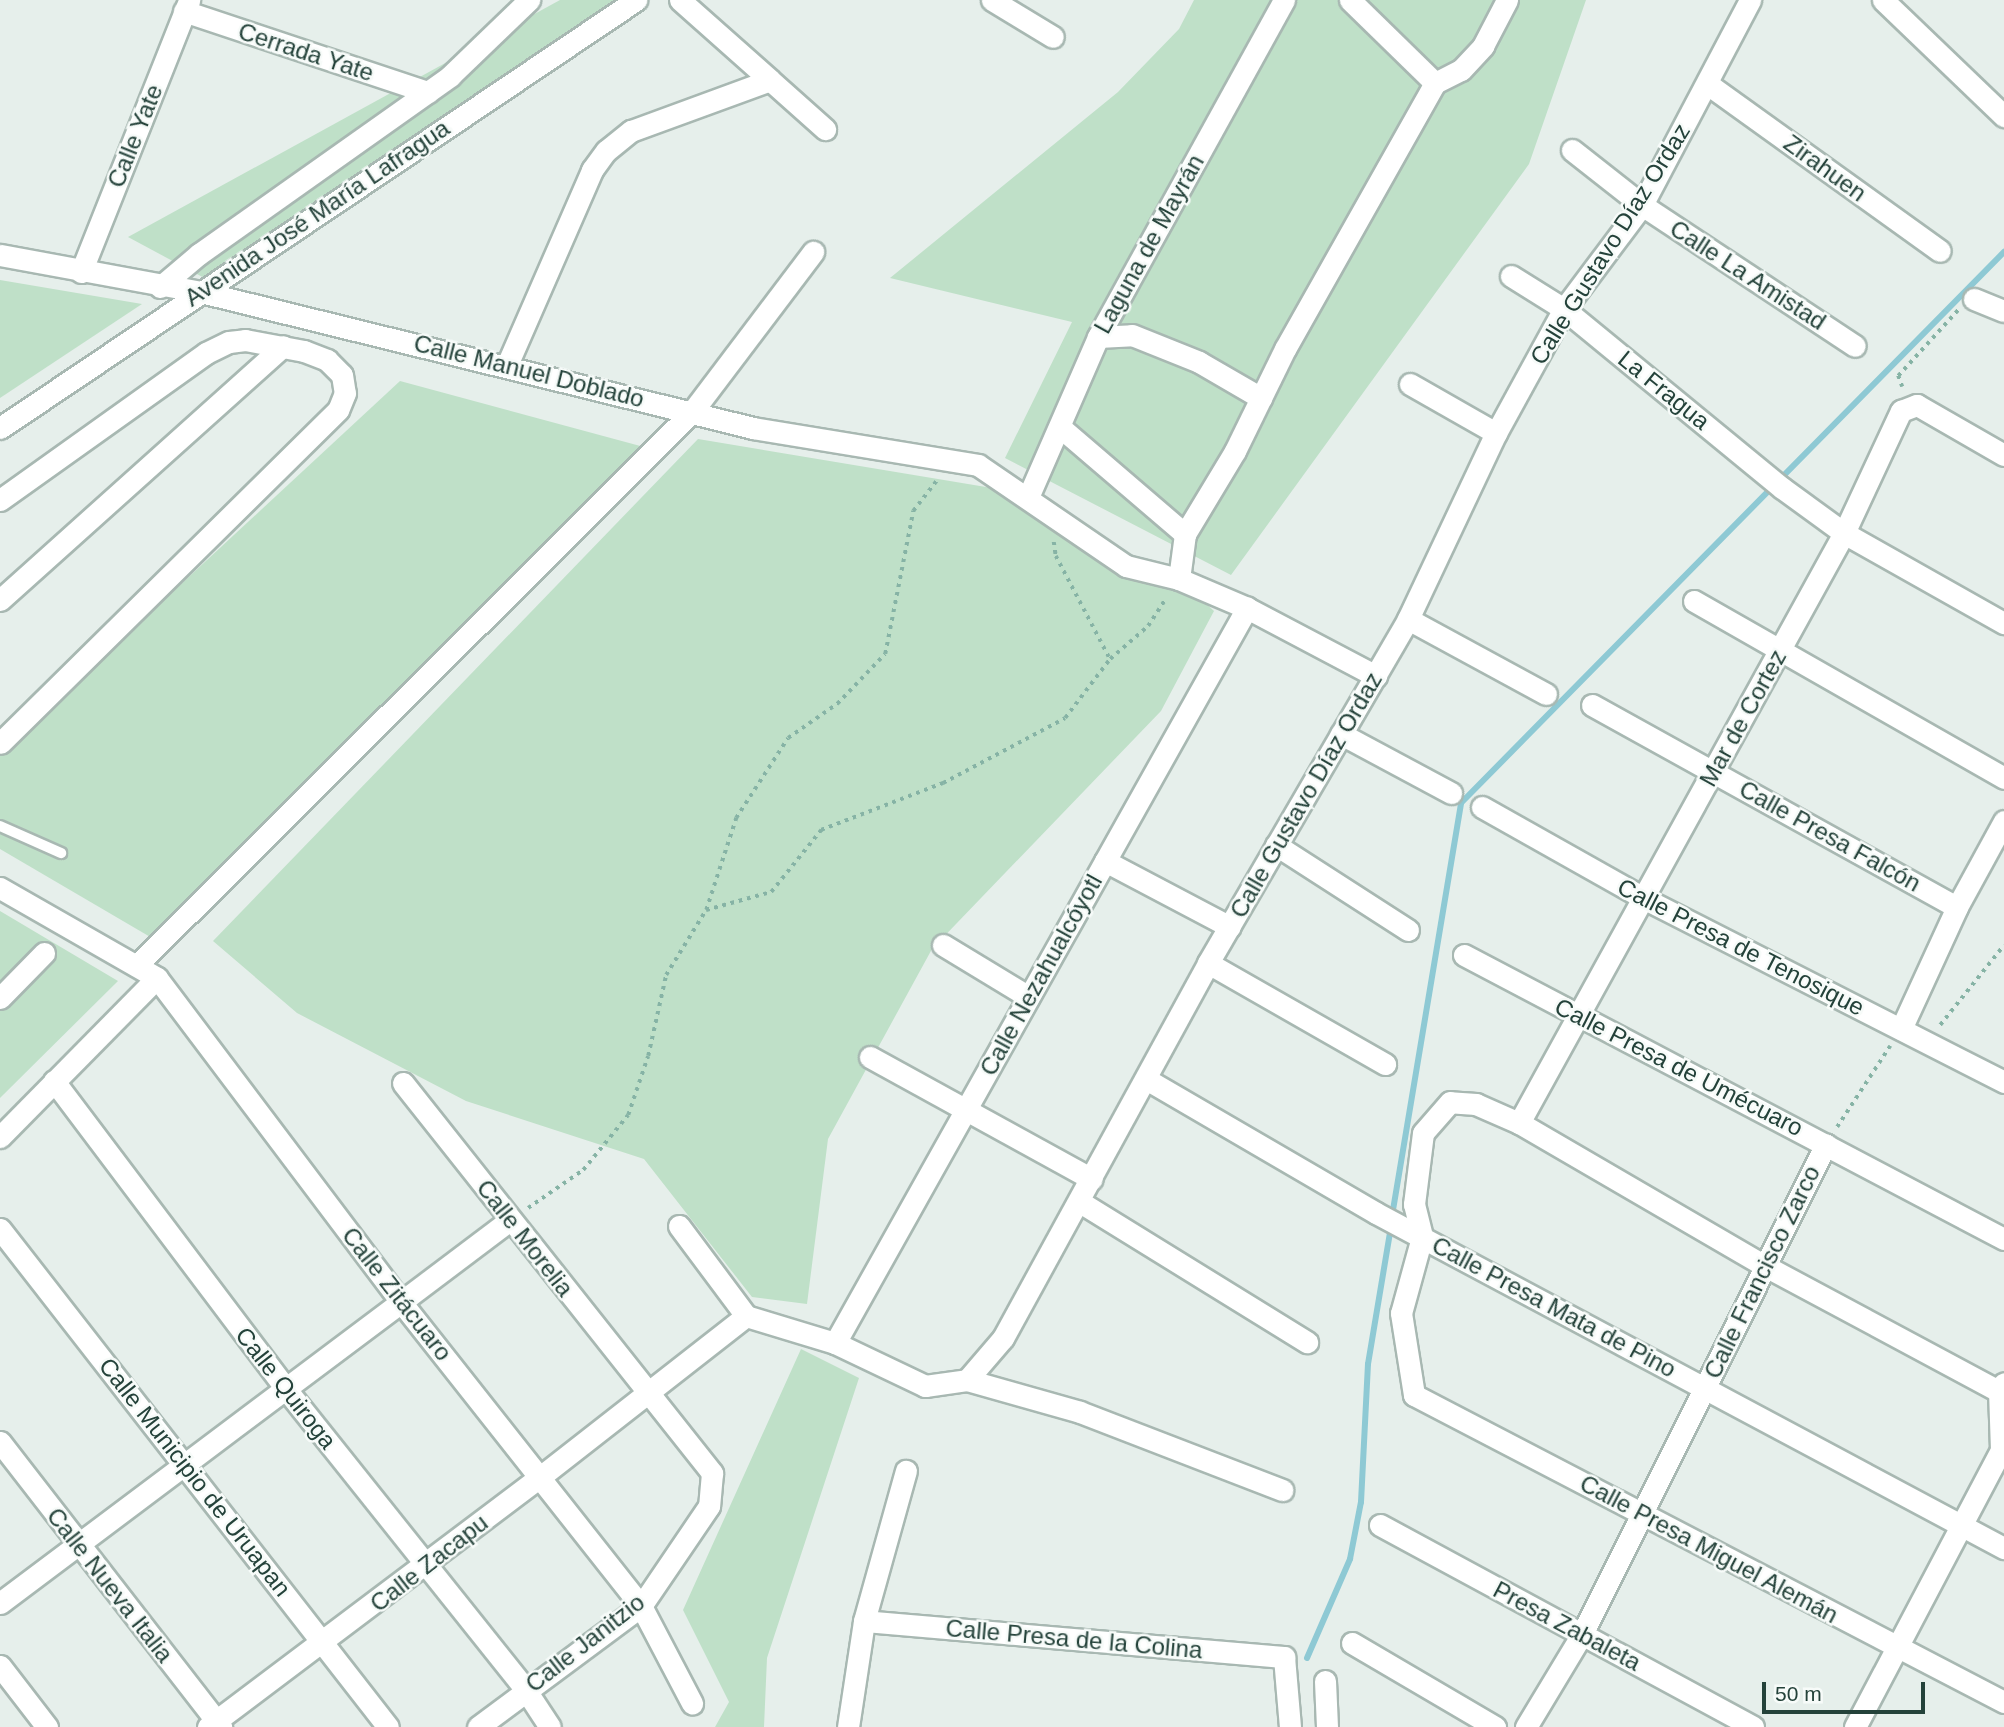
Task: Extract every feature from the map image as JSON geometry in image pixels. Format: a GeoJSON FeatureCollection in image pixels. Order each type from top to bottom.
{"type":"FeatureCollection","features":[{"type":"Feature","properties":{"kind":"street","name":"Avenida José María Lafragua"},"geometry":{"type":"LineString","coordinates":[[160,287],[199,254],[428,92],[529,0]]}},
{"type":"Feature","properties":{"kind":"street","name":"Avenida José María Lafragua"},"geometry":{"type":"LineString","coordinates":[[0,428],[634,0]]}},
{"type":"Feature","properties":{"kind":"street"},"geometry":{"type":"LineString","coordinates":[[680,0],[825,130]]}},
{"type":"Feature","properties":{"kind":"street"},"geometry":{"type":"LineString","coordinates":[[992,0],[1053,37]]}},
{"type":"Feature","properties":{"kind":"street","name":"Laguna de Mayrán"},"geometry":{"type":"LineString","coordinates":[[1029,495],[1098,337],[1284,0]]}},
{"type":"Feature","properties":{"kind":"street"},"geometry":{"type":"LineString","coordinates":[[1349,0],[1436,83]]}},
{"type":"Feature","properties":{"kind":"street"},"geometry":{"type":"LineString","coordinates":[[1179,579],[1185,534],[1235,452],[1261,398],[1436,83],[1461,70],[1483,46],[1507,0]]}},
{"type":"Feature","properties":{"kind":"street","name":"Calle Gustavo Díaz Ordaz"},"geometry":{"type":"LineString","coordinates":[[967,1380],[1003,1338],[1093,1179],[1208,963],[1408,619],[1496,433],[1564,309],[1642,205],[1709,85],[1750,0]]}},
{"type":"Feature","properties":{"kind":"street"},"geometry":{"type":"LineString","coordinates":[[1882,0],[2004,116]]}},
{"type":"Feature","properties":{"kind":"street","name":"Cerrada Yate"},"geometry":{"type":"LineString","coordinates":[[186,6],[428,92]]}},
{"type":"Feature","properties":{"kind":"street","name":"Calle Yate"},"geometry":{"type":"LineString","coordinates":[[81,272],[186,6]]}},
{"type":"Feature","properties":{"kind":"street"},"geometry":{"type":"LineString","coordinates":[[508,365],[592,170],[606,151],[631,131],[770,80]]}},
{"type":"Feature","properties":{"kind":"street","name":"Zirahuen"},"geometry":{"type":"LineString","coordinates":[[1709,85],[1940,251]]}},
{"type":"Feature","properties":{"kind":"street","name":"Calle La Amistad"},"geometry":{"type":"LineString","coordinates":[[1572,150],[1642,205],[1855,346]]}},
{"type":"Feature","properties":{"kind":"street"},"geometry":{"type":"LineString","coordinates":[[138,964],[692,412],[813,252]]}},
{"type":"Feature","properties":{"kind":"street","name":"Calle Manuel Doblado"},"geometry":{"type":"LineString","coordinates":[[0,255],[160,287],[201,292],[508,365],[753,428],[978,465],[1029,495],[1126,566],[1179,579],[1247,608],[1376,676]]}},
{"type":"Feature","properties":{"kind":"street","name":"La Fragua"},"geometry":{"type":"LineString","coordinates":[[1511,276],[1564,309],[1782,488],[1844,533],[2004,623]]}},
{"type":"Feature","properties":{"kind":"street"},"geometry":{"type":"LineString","coordinates":[[1974,299],[2004,311]]}},
{"type":"Feature","properties":{"kind":"street"},"geometry":{"type":"LineString","coordinates":[[0,600],[294,348],[320,320]]}},
{"type":"Feature","properties":{"kind":"street"},"geometry":{"type":"LineString","coordinates":[[1098,337],[1132,335],[1199,362],[1261,398]]}},
{"type":"Feature","properties":{"kind":"street"},"geometry":{"type":"LineString","coordinates":[[0,500],[206,353],[245,340],[294,348],[327,360],[342,375],[345,393],[338,410],[0,743]]}},
{"type":"Feature","properties":{"kind":"street"},"geometry":{"type":"LineString","coordinates":[[1410,384],[1496,433]]}},
{"type":"Feature","properties":{"kind":"street"},"geometry":{"type":"LineString","coordinates":[[1917,405],[2004,456]]}},
{"type":"Feature","properties":{"kind":"street","name":"Mar de Cortez"},"geometry":{"type":"LineString","coordinates":[[1519,1123],[1645,899],[1844,533],[1901,411],[1917,405]]}},
{"type":"Feature","properties":{"kind":"street"},"geometry":{"type":"LineString","coordinates":[[1060,427],[1185,534]]}},
{"type":"Feature","properties":{"kind":"street"},"geometry":{"type":"LineString","coordinates":[[1694,601],[1779,653],[2004,778]]}},
{"type":"Feature","properties":{"kind":"street","name":"Calle Nezahualcóyotl"},"geometry":{"type":"LineString","coordinates":[[835,1343],[1247,608]]}},
{"type":"Feature","properties":{"kind":"street"},"geometry":{"type":"LineString","coordinates":[[1408,619],[1546,694]]}},
{"type":"Feature","properties":{"kind":"street","name":"Calle Presa Falcón"},"geometry":{"type":"LineString","coordinates":[[1592,705],[1957,906]]}},
{"type":"Feature","properties":{"kind":"street"},"geometry":{"type":"LineString","coordinates":[[1341,734],[1451,793]]}},
{"type":"Feature","properties":{"kind":"street","name":"Calle Presa de Tenosique"},"geometry":{"type":"LineString","coordinates":[[1482,807],[1645,899],[2004,1082]]}},
{"type":"Feature","properties":{"kind":"street"},"geometry":{"type":"LineString","coordinates":[[1901,1029],[1957,906],[2004,821]]}},
{"type":"Feature","properties":{"kind":"street"},"geometry":{"type":"LineString","coordinates":[[1276,845],[1408,930]]}},
{"type":"Feature","properties":{"kind":"street"},"geometry":{"type":"LineString","coordinates":[[1105,861],[1230,927]]}},
{"type":"Feature","properties":{"kind":"street"},"geometry":{"type":"LineString","coordinates":[[0,888],[138,964],[157,978],[0,1137]]}},
{"type":"Feature","properties":{"kind":"street"},"geometry":{"type":"LineString","coordinates":[[943,945],[1029,997]]}},
{"type":"Feature","properties":{"kind":"street"},"geometry":{"type":"LineString","coordinates":[[0,998],[44,953]]}},
{"type":"Feature","properties":{"kind":"street","name":"Calle Presa de Umécuaro"},"geometry":{"type":"LineString","coordinates":[[1464,955],[2004,1239]]}},
{"type":"Feature","properties":{"kind":"street"},"geometry":{"type":"LineString","coordinates":[[1208,963],[1385,1064]]}},
{"type":"Feature","properties":{"kind":"street","name":"Calle Zitácuaro"},"geometry":{"type":"LineString","coordinates":[[157,978],[401,1302],[641,1606],[692,1703]]}},
{"type":"Feature","properties":{"kind":"street"},"geometry":{"type":"LineString","coordinates":[[870,1057],[964,1112],[1093,1179]]}},
{"type":"Feature","properties":{"kind":"street","name":"Calle Presa Mata de Pino"},"geometry":{"type":"LineString","coordinates":[[1146,1079],[1376,1213],[2004,1548]]}},
{"type":"Feature","properties":{"kind":"street","name":"Calle Quiroga"},"geometry":{"type":"LineString","coordinates":[[54,1081],[285,1388],[525,1689],[550,1727]]}},
{"type":"Feature","properties":{"kind":"street","name":"Calle Morelia"},"geometry":{"type":"LineString","coordinates":[[403,1083],[712,1473]]}},
{"type":"Feature","properties":{"kind":"street"},"geometry":{"type":"LineString","coordinates":[[1414,1233],[1414,1203],[1423,1133],[1450,1102],[1476,1104],[1519,1123],[1765,1266],[2002,1389],[2001,1450],[1855,1727]]}},
{"type":"Feature","properties":{"kind":"street","name":"Calle Francisco Zarco"},"geometry":{"type":"LineString","coordinates":[[1526,1727],[1582,1634],[1826,1144]]}},
{"type":"Feature","properties":{"kind":"street"},"geometry":{"type":"LineString","coordinates":[[1080,1202],[1307,1342]]}},
{"type":"Feature","properties":{"kind":"street"},"geometry":{"type":"LineString","coordinates":[[0,1603],[510,1220]]}},
{"type":"Feature","properties":{"kind":"street"},"geometry":{"type":"LineString","coordinates":[[679,1226],[746,1316],[835,1343],[925,1386],[967,1380],[1080,1412],[1282,1490]]}},
{"type":"Feature","properties":{"kind":"street","name":"Calle Municipio de Uruapan"},"geometry":{"type":"LineString","coordinates":[[0,1228],[326,1642],[388,1727]]}},
{"type":"Feature","properties":{"kind":"street","name":"Calle Presa Miguel Alemán"},"geometry":{"type":"LineString","coordinates":[[1414,1233],[1401,1313],[1414,1395],[2004,1702]]}},
{"type":"Feature","properties":{"kind":"street","name":"Calle Zacapu"},"geometry":{"type":"LineString","coordinates":[[215,1725],[746,1316]]}},
{"type":"Feature","properties":{"kind":"street","name":"Calle Nueva Italia"},"geometry":{"type":"LineString","coordinates":[[0,1442],[215,1725]]}},
{"type":"Feature","properties":{"kind":"street"},"geometry":{"type":"LineString","coordinates":[[848,1727],[864,1621],[906,1471]]}},
{"type":"Feature","properties":{"kind":"street","name":"Calle Janitzio"},"geometry":{"type":"LineString","coordinates":[[478,1727],[525,1689],[641,1606],[709,1506],[712,1473]]}},
{"type":"Feature","properties":{"kind":"street","name":"Presa Zabaleta"},"geometry":{"type":"LineString","coordinates":[[1380,1525],[1754,1727]]}},
{"type":"Feature","properties":{"kind":"street","name":"Calle Presa de la Colina"},"geometry":{"type":"LineString","coordinates":[[864,1621],[1284,1657],[1290,1727]]}},
{"type":"Feature","properties":{"kind":"street"},"geometry":{"type":"LineString","coordinates":[[1352,1643],[1495,1727]]}},
{"type":"Feature","properties":{"kind":"street"},"geometry":{"type":"LineString","coordinates":[[0,1666],[47,1727]]}},
{"type":"Feature","properties":{"kind":"street"},"geometry":{"type":"LineString","coordinates":[[1325,1681],[1327,1727]]}},
{"type":"Feature","properties":{"kind":"lane"},"geometry":{"type":"LineString","coordinates":[[0,826],[61,853]]}},
{"type":"Feature","properties":{"kind":"path"},"geometry":{"type":"LineString","coordinates":[[1917,405],[1898,376],[1955,312],[1974,299]]}},
{"type":"Feature","properties":{"kind":"path"},"geometry":{"type":"LineString","coordinates":[[510,1220],[583,1170],[628,1115],[648,1056],[666,975],[706,910],[736,818],[788,738],[837,704],[885,654],[913,511],[952,460]]}},
{"type":"Feature","properties":{"kind":"path"},"geometry":{"type":"LineString","coordinates":[[1048,509],[1056,556],[1110,659]]}},
{"type":"Feature","properties":{"kind":"path"},"geometry":{"type":"LineString","coordinates":[[706,910],[771,892],[821,830],[943,783],[1065,718],[1110,659],[1148,626],[1179,579]]}},
{"type":"Feature","properties":{"kind":"path"},"geometry":{"type":"LineString","coordinates":[[1927,1041],[2004,945]]}},
{"type":"Feature","properties":{"kind":"path","name":"Calle Francisco Zarco"},"geometry":{"type":"LineString","coordinates":[[1826,1144],[1901,1029]]}},
{"type":"Feature","properties":{"kind":"green space"},"geometry":{"type":"Polygon","coordinates":[[[560,0],[625,0],[208,280],[128,237],[560,0]]]}},
{"type":"Feature","properties":{"kind":"green space"},"geometry":{"type":"Polygon","coordinates":[[[1194,0],[1586,0],[1529,164],[1231,575],[1005,458],[1072,322],[890,278],[1118,92],[1179,29],[1194,0]]]}},
{"type":"Feature","properties":{"kind":"green space"},"geometry":{"type":"Polygon","coordinates":[[[0,280],[142,304],[0,398],[0,280]]]}},
{"type":"Feature","properties":{"kind":"green space"},"geometry":{"type":"Polygon","coordinates":[[[400,381],[644,447],[152,938],[0,849],[0,752],[400,381]]]}},
{"type":"Feature","properties":{"kind":"green space"},"geometry":{"type":"Polygon","coordinates":[[[698,439],[998,489],[1179,579],[1214,611],[1161,711],[932,949],[828,1139],[807,1304],[752,1297],[644,1159],[466,1101],[297,1013],[213,941],[698,439]]]}},
{"type":"Feature","properties":{"kind":"green space"},"geometry":{"type":"Polygon","coordinates":[[[0,911],[118,981],[0,1098],[0,911]]]}},
{"type":"Feature","properties":{"kind":"green space"},"geometry":{"type":"Polygon","coordinates":[[[801,1349],[859,1378],[767,1658],[764,1727],[715,1727],[729,1702],[683,1610],[801,1349]]]}},
{"type":"Feature","properties":{"kind":"waterway"},"geometry":{"type":"LineString","coordinates":[[1392,1216],[1461,803],[2004,252]]}},
{"type":"Feature","properties":{"kind":"waterway"},"geometry":{"type":"LineString","coordinates":[[1307,1658],[1350,1559],[1361,1502],[1368,1364],[1391,1226]]}}]}
